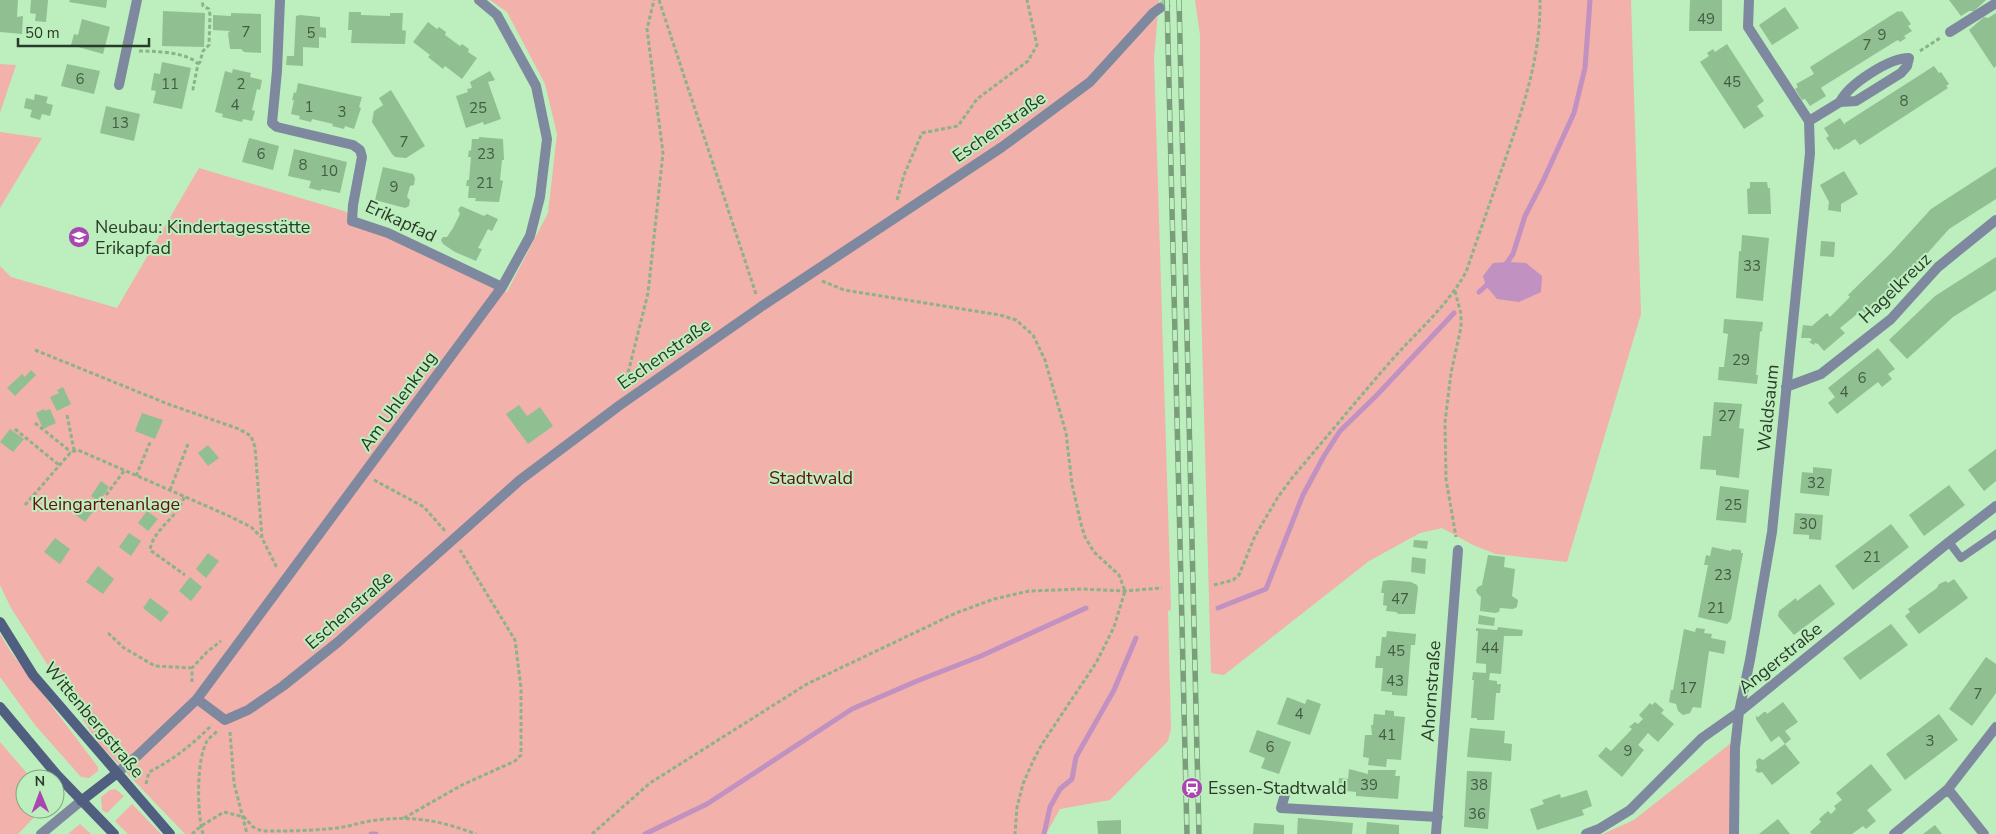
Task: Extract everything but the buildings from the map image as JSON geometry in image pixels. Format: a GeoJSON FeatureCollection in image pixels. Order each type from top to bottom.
{"type":"FeatureCollection","features":[{"type":"Feature","properties":{"kind":"main road","name":"Wittenbergstraße"},"geometry":{"type":"LineString","coordinates":[[0,622],[33,675],[116,774],[170,834]]}},
{"type":"Feature","properties":{"kind":"main road"},"geometry":{"type":"LineString","coordinates":[[0,707],[81,801],[114,834]]}},
{"type":"Feature","properties":{"kind":"main road"},"geometry":{"type":"LineString","coordinates":[[81,801],[116,774]]}},
{"type":"Feature","properties":{"kind":"street"},"geometry":{"type":"LineString","coordinates":[[118,85],[137,0]]}},
{"type":"Feature","properties":{"kind":"street","name":"Erikapfad"},"geometry":{"type":"LineString","coordinates":[[280,0],[277,71],[272,123],[277,127],[352,145],[360,150],[362,167],[353,205],[352,220],[388,233],[502,288]]}},
{"type":"Feature","properties":{"kind":"street","name":"Am Uhlenkrug"},"geometry":{"type":"LineString","coordinates":[[116,774],[196,700],[365,475],[502,288],[530,236],[540,197],[547,138],[536,86],[497,15],[479,0]]}},
{"type":"Feature","properties":{"kind":"street"},"geometry":{"type":"LineString","coordinates":[[1749,0],[1748,27],[1809,122],[1840,102],[1848,89],[1893,60],[1910,58],[1907,66],[1901,73],[1856,101],[1840,102]]}},
{"type":"Feature","properties":{"kind":"street"},"geometry":{"type":"LineString","coordinates":[[1950,32],[1996,3]]}},
{"type":"Feature","properties":{"kind":"street","name":"Eschenstraße"},"geometry":{"type":"LineString","coordinates":[[225,718],[248,710],[283,686],[338,642],[520,480],[620,405],[762,306],[1002,147],[1090,82],[1153,13],[1160,8]]}},
{"type":"Feature","properties":{"kind":"street","name":"Waldsaum"},"geometry":{"type":"LineString","coordinates":[[1734,834],[1735,748],[1739,712],[1772,532],[1810,153],[1809,122]]}},
{"type":"Feature","properties":{"kind":"street","name":"Hagelkreuz"},"geometry":{"type":"LineString","coordinates":[[1786,386],[1821,374],[1891,319],[1938,267],[1996,220]]}},
{"type":"Feature","properties":{"kind":"street","name":"Angerstraße"},"geometry":{"type":"LineString","coordinates":[[1586,834],[1599,829],[1630,810],[1702,738],[1739,712],[1948,542],[1996,506]]}},
{"type":"Feature","properties":{"kind":"street","name":"Ahornstraße"},"geometry":{"type":"LineString","coordinates":[[1436,834],[1458,550]]}},
{"type":"Feature","properties":{"kind":"street"},"geometry":{"type":"LineString","coordinates":[[196,700],[225,718]]}},
{"type":"Feature","properties":{"kind":"street"},"geometry":{"type":"LineString","coordinates":[[1894,834],[1948,789],[1996,727]]}},
{"type":"Feature","properties":{"kind":"street"},"geometry":{"type":"LineString","coordinates":[[1948,789],[1984,834]]}},
{"type":"Feature","properties":{"kind":"street"},"geometry":{"type":"LineString","coordinates":[[1286,791],[1280,808],[1438,818]]}},
{"type":"Feature","properties":{"kind":"street"},"geometry":{"type":"LineString","coordinates":[[41,834],[81,801]]}},
{"type":"Feature","properties":{"kind":"lane"},"geometry":{"type":"LineString","coordinates":[[1948,542],[1961,558],[1996,534]]}},
{"type":"Feature","properties":{"kind":"path"},"geometry":{"type":"LineString","coordinates":[[190,89],[193,89],[198,64],[203,52],[209,45],[211,22],[208,9],[203,6],[202,0]]}},
{"type":"Feature","properties":{"kind":"path"},"geometry":{"type":"LineString","coordinates":[[620,405],[648,293],[663,154],[648,29],[654,0]]}},
{"type":"Feature","properties":{"kind":"path"},"geometry":{"type":"LineString","coordinates":[[659,0],[751,279],[762,306]]}},
{"type":"Feature","properties":{"kind":"path"},"geometry":{"type":"LineString","coordinates":[[892,220],[904,175],[922,133],[958,126],[977,99],[1028,60],[1037,45],[1027,0]]}},
{"type":"Feature","properties":{"kind":"path"},"geometry":{"type":"LineString","coordinates":[[1214,585],[1233,580],[1239,575],[1255,536],[1278,497],[1292,478],[1392,360],[1455,291],[1466,272],[1532,73],[1538,44],[1540,0]]}},
{"type":"Feature","properties":{"kind":"path"},"geometry":{"type":"LineString","coordinates":[[1910,58],[1950,32]]}},
{"type":"Feature","properties":{"kind":"path"},"geometry":{"type":"LineString","coordinates":[[126,51],[157,51],[194,59],[198,64]]}},
{"type":"Feature","properties":{"kind":"path"},"geometry":{"type":"LineString","coordinates":[[810,275],[844,290],[1000,315],[1016,320],[1033,335],[1045,360],[1066,432],[1072,484],[1085,537],[1094,552],[1119,575],[1125,591],[1114,627],[1096,663],[1042,744],[1033,761],[1023,784],[1017,808],[1015,834]]}},
{"type":"Feature","properties":{"kind":"path"},"geometry":{"type":"LineString","coordinates":[[1455,291],[1461,314],[1461,327],[1451,373],[1445,422],[1446,479],[1458,550]]}},
{"type":"Feature","properties":{"kind":"path"},"geometry":{"type":"LineString","coordinates":[[35,350],[168,404],[239,429],[251,436],[255,447],[262,538]]}},
{"type":"Feature","properties":{"kind":"path"},"geometry":{"type":"LineString","coordinates":[[67,415],[73,451]]}},
{"type":"Feature","properties":{"kind":"path"},"geometry":{"type":"LineString","coordinates":[[35,423],[73,451]]}},
{"type":"Feature","properties":{"kind":"path"},"geometry":{"type":"LineString","coordinates":[[15,430],[59,465]]}},
{"type":"Feature","properties":{"kind":"path"},"geometry":{"type":"LineString","coordinates":[[136,476],[151,440]]}},
{"type":"Feature","properties":{"kind":"path"},"geometry":{"type":"LineString","coordinates":[[170,490],[188,444]]}},
{"type":"Feature","properties":{"kind":"path"},"geometry":{"type":"LineString","coordinates":[[25,505],[59,465],[73,451],[78,450],[251,527],[262,538],[285,581]]}},
{"type":"Feature","properties":{"kind":"path"},"geometry":{"type":"LineString","coordinates":[[106,495],[124,471]]}},
{"type":"Feature","properties":{"kind":"path"},"geometry":{"type":"LineString","coordinates":[[365,475],[424,506],[453,540],[515,640],[521,688],[520,755],[515,761],[462,785],[404,818]]}},
{"type":"Feature","properties":{"kind":"path"},"geometry":{"type":"LineString","coordinates":[[184,497],[180,508],[154,538],[150,550],[185,575]]}},
{"type":"Feature","properties":{"kind":"path"},"geometry":{"type":"LineString","coordinates":[[592,834],[650,783],[807,684],[956,613],[994,599],[1029,591],[1082,589],[1125,591],[1162,588]]}},
{"type":"Feature","properties":{"kind":"path"},"geometry":{"type":"LineString","coordinates":[[108,633],[124,648],[154,666],[192,668]]}},
{"type":"Feature","properties":{"kind":"path"},"geometry":{"type":"LineString","coordinates":[[146,784],[149,772],[166,763],[225,718]]}},
{"type":"Feature","properties":{"kind":"path"},"geometry":{"type":"LineString","coordinates":[[225,718],[234,783],[247,834]]}},
{"type":"Feature","properties":{"kind":"path"},"geometry":{"type":"LineString","coordinates":[[203,834],[199,797],[200,768],[207,741],[225,718]]}},
{"type":"Feature","properties":{"kind":"path"},"geometry":{"type":"LineString","coordinates":[[192,834],[224,812],[244,818],[252,827],[262,831],[337,828],[370,821],[419,818],[448,824],[476,834]]}},
{"type":"Feature","properties":{"kind":"green space","name":"Stadtwald"},"geometry":{"type":"Polygon","coordinates":[[[490,0],[1159,0],[1154,58],[1171,610],[1168,611],[1171,729],[1168,741],[1110,800],[1060,809],[1046,834],[185,834],[98,743],[11,608],[0,585],[0,266],[11,277],[117,308],[199,168],[344,211],[507,292],[548,213],[557,134],[545,84],[507,12],[490,0]]]}},
{"type":"Feature","properties":{"kind":"green space"},"geometry":{"type":"Polygon","coordinates":[[[1195,0],[1631,0],[1641,314],[1567,562],[1496,554],[1473,545],[1442,528],[1420,533],[1369,561],[1224,675],[1211,673],[1200,264],[1200,35],[1195,0]]]}},
{"type":"Feature","properties":{"kind":"green space"},"geometry":{"type":"Polygon","coordinates":[[[0,64],[16,65],[0,113],[0,64]]]}},
{"type":"Feature","properties":{"kind":"green space"},"geometry":{"type":"Polygon","coordinates":[[[0,132],[42,138],[0,208],[0,132]]]}},
{"type":"Feature","properties":{"kind":"green space"},"geometry":{"type":"Polygon","coordinates":[[[0,634],[11,652],[98,767],[98,771],[89,778],[81,777],[35,725],[0,677],[0,634]]]}},
{"type":"Feature","properties":{"kind":"green space"},"geometry":{"type":"Polygon","coordinates":[[[0,742],[23,769],[15,769],[15,819],[32,819],[18,834],[0,834],[0,742]]]}},
{"type":"Feature","properties":{"kind":"green space"},"geometry":{"type":"Polygon","coordinates":[[[1731,743],[1737,834],[1603,834],[1634,820],[1731,743]]]}},
{"type":"Feature","properties":{"kind":"green space"},"geometry":{"type":"Polygon","coordinates":[[[115,789],[124,796],[107,813],[102,810],[101,797],[110,790],[115,789]]]}},
{"type":"Feature","properties":{"kind":"green space"},"geometry":{"type":"Polygon","coordinates":[[[132,804],[161,834],[128,834],[115,821],[132,804]]]}},
{"type":"Feature","properties":{"kind":"green space"},"geometry":{"type":"Polygon","coordinates":[[[80,824],[91,834],[68,834],[80,824]]]}},
{"type":"Feature","properties":{"kind":"shaded area"},"geometry":{"type":"Polygon","coordinates":[[[1493,263],[1526,263],[1542,276],[1541,292],[1519,302],[1497,299],[1486,286],[1483,276],[1493,263]]]}},
{"type":"Feature","properties":{"kind":"waterway"},"geometry":{"type":"LineString","coordinates":[[1504,267],[1513,254],[1525,216],[1574,113],[1585,68],[1590,0]]}},
{"type":"Feature","properties":{"kind":"waterway"},"geometry":{"type":"LineString","coordinates":[[1479,292],[1490,282]]}},
{"type":"Feature","properties":{"kind":"waterway"},"geometry":{"type":"LineString","coordinates":[[1218,608],[1266,589],[1303,495],[1340,431],[1376,396],[1454,313]]}},
{"type":"Feature","properties":{"kind":"waterway"},"geometry":{"type":"LineString","coordinates":[[645,834],[707,804],[852,709],[981,656],[1086,608]]}},
{"type":"Feature","properties":{"kind":"waterway"},"geometry":{"type":"LineString","coordinates":[[1044,834],[1050,807],[1060,789],[1072,779],[1076,757],[1114,690],[1136,638]]}},
{"type":"Feature","properties":{"kind":"waterway"},"geometry":{"type":"LineString","coordinates":[[371,834],[376,834]]}},
{"type":"Feature","properties":{"kind":"tunnel"},"geometry":{"type":"LineString","coordinates":[[1160,8],[1171,0]]}},
{"type":"Feature","properties":{"kind":"railway"},"geometry":{"type":"LineString","coordinates":[[1167,0],[1187,834]]}},
{"type":"Feature","properties":{"kind":"railway"},"geometry":{"type":"LineString","coordinates":[[1179,0],[1199,834]]}},
{"type":"Feature","properties":{"kind":"place","name":"Neubau: Kindertagesstätte Erikapfad"},"geometry":{"type":"Point","coordinates":[79,237]}},
{"type":"Feature","properties":{"kind":"place","name":"Essen-Stadtwald"},"geometry":{"type":"Point","coordinates":[1192,788]}},
{"type":"Feature","properties":{"kind":"park label","name":"Kleingartenanlage"},"geometry":{"type":"Point","coordinates":[106,504]}}]}
